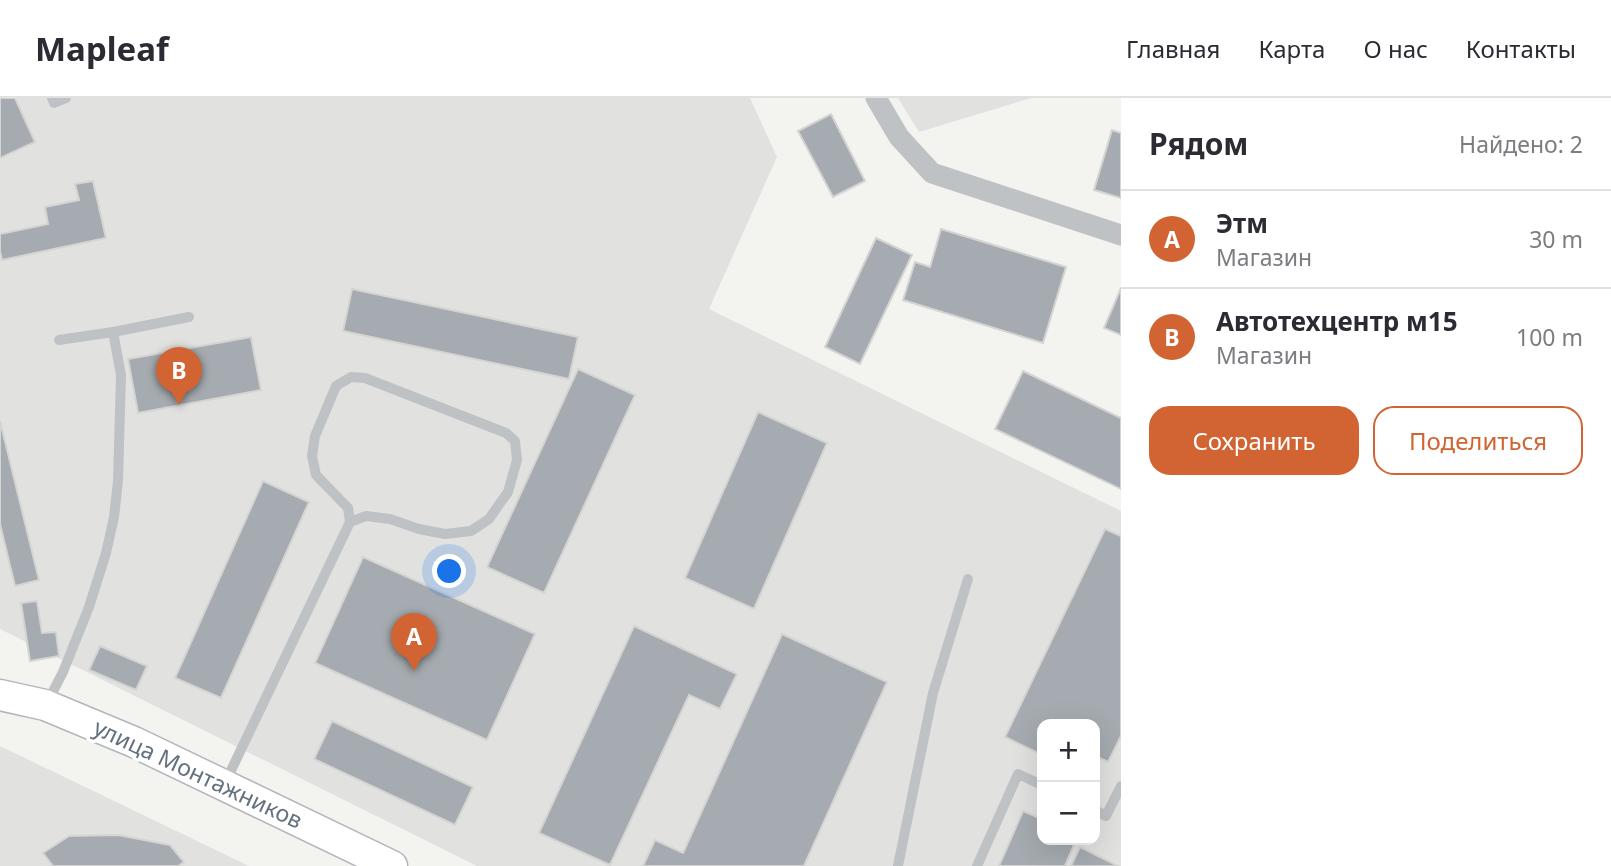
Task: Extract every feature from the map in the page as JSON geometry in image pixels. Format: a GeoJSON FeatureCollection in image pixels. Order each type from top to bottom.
{"type":"FeatureCollection","features":[{"type":"Feature","properties":{"kind":"main road","name":"улица Монтажников"},"geometry":{"type":"LineString","coordinates":[[0,695],[45,705],[134,742],[392,866]]}},
{"type":"Feature","properties":{"kind":"street"},"geometry":{"type":"LineString","coordinates":[[876,98],[900,137],[932,173],[1121,235]]}},
{"type":"Feature","properties":{"kind":"lane"},"geometry":{"type":"LineString","coordinates":[[52,98],[54,103],[66,98]]}},
{"type":"Feature","properties":{"kind":"lane"},"geometry":{"type":"LineString","coordinates":[[60,340],[189,317]]}},
{"type":"Feature","properties":{"kind":"lane"},"geometry":{"type":"LineString","coordinates":[[45,705],[63,671],[89,607],[106,554],[114,517],[118,481],[121,375],[113,332]]}},
{"type":"Feature","properties":{"kind":"lane"},"geometry":{"type":"LineString","coordinates":[[224,785],[350,522],[348,508],[316,475],[312,456],[315,436],[336,386],[351,377],[365,378],[506,433],[516,441],[517,460],[508,492],[489,519],[471,531],[445,534],[390,519],[366,516],[350,522]]}},
{"type":"Feature","properties":{"kind":"lane"},"geometry":{"type":"LineString","coordinates":[[898,866],[933,693],[968,579]]}},
{"type":"Feature","properties":{"kind":"lane"},"geometry":{"type":"LineString","coordinates":[[976,866],[1018,774],[1037,783]]}},
{"type":"Feature","properties":{"kind":"lane"},"geometry":{"type":"LineString","coordinates":[[1100,813],[1106,816],[1121,786]]}},
{"type":"Feature","properties":{"kind":"shaded area"},"geometry":{"type":"Polygon","coordinates":[[[0,98],[750,98],[777,157],[709,309],[1121,511],[1121,866],[477,866],[0,629],[0,98]]]}},
{"type":"Feature","properties":{"kind":"shaded area"},"geometry":{"type":"Polygon","coordinates":[[[898,98],[1031,98],[919,132],[898,98]]]}},
{"type":"Feature","properties":{"kind":"shaded area"},"geometry":{"type":"Polygon","coordinates":[[[0,746],[249,866],[0,866],[0,746]]]}},
{"type":"Feature","properties":{"kind":"building"},"geometry":{"type":"Polygon","coordinates":[[[0,98],[15,98],[35,142],[0,158],[0,98]]]}},
{"type":"Feature","properties":{"kind":"building"},"geometry":{"type":"Polygon","coordinates":[[[831,114],[865,181],[833,197],[798,131],[831,114]]]}},
{"type":"Feature","properties":{"kind":"building"},"geometry":{"type":"Polygon","coordinates":[[[1112,130],[1121,133],[1121,198],[1094,190],[1112,130]]]}},
{"type":"Feature","properties":{"kind":"building"},"geometry":{"type":"Polygon","coordinates":[[[93,181],[106,238],[2,260],[0,234],[48,224],[45,207],[79,200],[75,184],[93,181]]]}},
{"type":"Feature","properties":{"kind":"building"},"geometry":{"type":"Polygon","coordinates":[[[941,229],[1066,267],[1043,343],[903,300],[915,262],[930,267],[941,229]]]}},
{"type":"Feature","properties":{"kind":"building"},"geometry":{"type":"Polygon","coordinates":[[[876,238],[912,255],[860,364],[825,347],[876,238]]]}},
{"type":"Feature","properties":{"kind":"building"},"geometry":{"type":"Polygon","coordinates":[[[1121,288],[1121,335],[1104,328],[1121,288]]]}},
{"type":"Feature","properties":{"kind":"building"},"geometry":{"type":"Polygon","coordinates":[[[352,289],[578,337],[569,379],[343,331],[352,289]]]}},
{"type":"Feature","properties":{"kind":"building"},"geometry":{"type":"Polygon","coordinates":[[[251,337],[261,390],[138,413],[128,359],[251,337]]]}},
{"type":"Feature","properties":{"kind":"building"},"geometry":{"type":"Polygon","coordinates":[[[578,369],[635,395],[544,593],[487,567],[578,369]]]}},
{"type":"Feature","properties":{"kind":"building"},"geometry":{"type":"Polygon","coordinates":[[[1023,371],[1121,418],[1121,489],[995,429],[1023,371]]]}},
{"type":"Feature","properties":{"kind":"building"},"geometry":{"type":"Polygon","coordinates":[[[758,412],[827,443],[754,609],[685,578],[758,412]]]}},
{"type":"Feature","properties":{"kind":"building"},"geometry":{"type":"Polygon","coordinates":[[[0,421],[39,580],[15,586],[0,524],[0,421]]]}},
{"type":"Feature","properties":{"kind":"building"},"geometry":{"type":"Polygon","coordinates":[[[263,481],[309,502],[221,698],[175,678],[263,481]]]}},
{"type":"Feature","properties":{"kind":"building"},"geometry":{"type":"Polygon","coordinates":[[[1105,529],[1121,536],[1121,736],[1108,762],[1100,758],[1100,719],[1037,719],[1037,753],[1005,737],[1105,529]]]}},
{"type":"Feature","properties":{"kind":"building"},"geometry":{"type":"Polygon","coordinates":[[[363,557],[535,634],[487,740],[315,663],[363,557]]]}},
{"type":"Feature","properties":{"kind":"building"},"geometry":{"type":"Polygon","coordinates":[[[37,601],[42,633],[56,632],[59,656],[30,661],[21,603],[37,601]]]}},
{"type":"Feature","properties":{"kind":"building"},"geometry":{"type":"Polygon","coordinates":[[[634,626],[737,674],[720,709],[689,695],[610,865],[539,833],[634,626]]]}},
{"type":"Feature","properties":{"kind":"building"},"geometry":{"type":"Polygon","coordinates":[[[782,634],[887,682],[804,866],[643,866],[655,840],[683,853],[782,634]]]}},
{"type":"Feature","properties":{"kind":"building"},"geometry":{"type":"Polygon","coordinates":[[[100,646],[147,666],[136,690],[89,670],[100,646]]]}},
{"type":"Feature","properties":{"kind":"building"},"geometry":{"type":"Polygon","coordinates":[[[332,721],[473,787],[455,825],[314,759],[332,721]]]}},
{"type":"Feature","properties":{"kind":"building"},"geometry":{"type":"Polygon","coordinates":[[[1023,811],[1037,817],[1037,845],[1074,845],[1065,866],[999,866],[1023,811]]]}},
{"type":"Feature","properties":{"kind":"building"},"geometry":{"type":"Polygon","coordinates":[[[118,835],[170,845],[184,862],[178,866],[53,866],[43,853],[69,836],[118,835]]]}},
{"type":"Feature","properties":{"kind":"building"},"geometry":{"type":"Polygon","coordinates":[[[1080,847],[1118,866],[1071,866],[1080,847]]]}},
{"type":"Feature","properties":{"kind":"place","name":"Автотехцентр м15"},"geometry":{"type":"Point","coordinates":[179,405]}},
{"type":"Feature","properties":{"kind":"place","name":"Этм"},"geometry":{"type":"Point","coordinates":[414,671]}}]}
